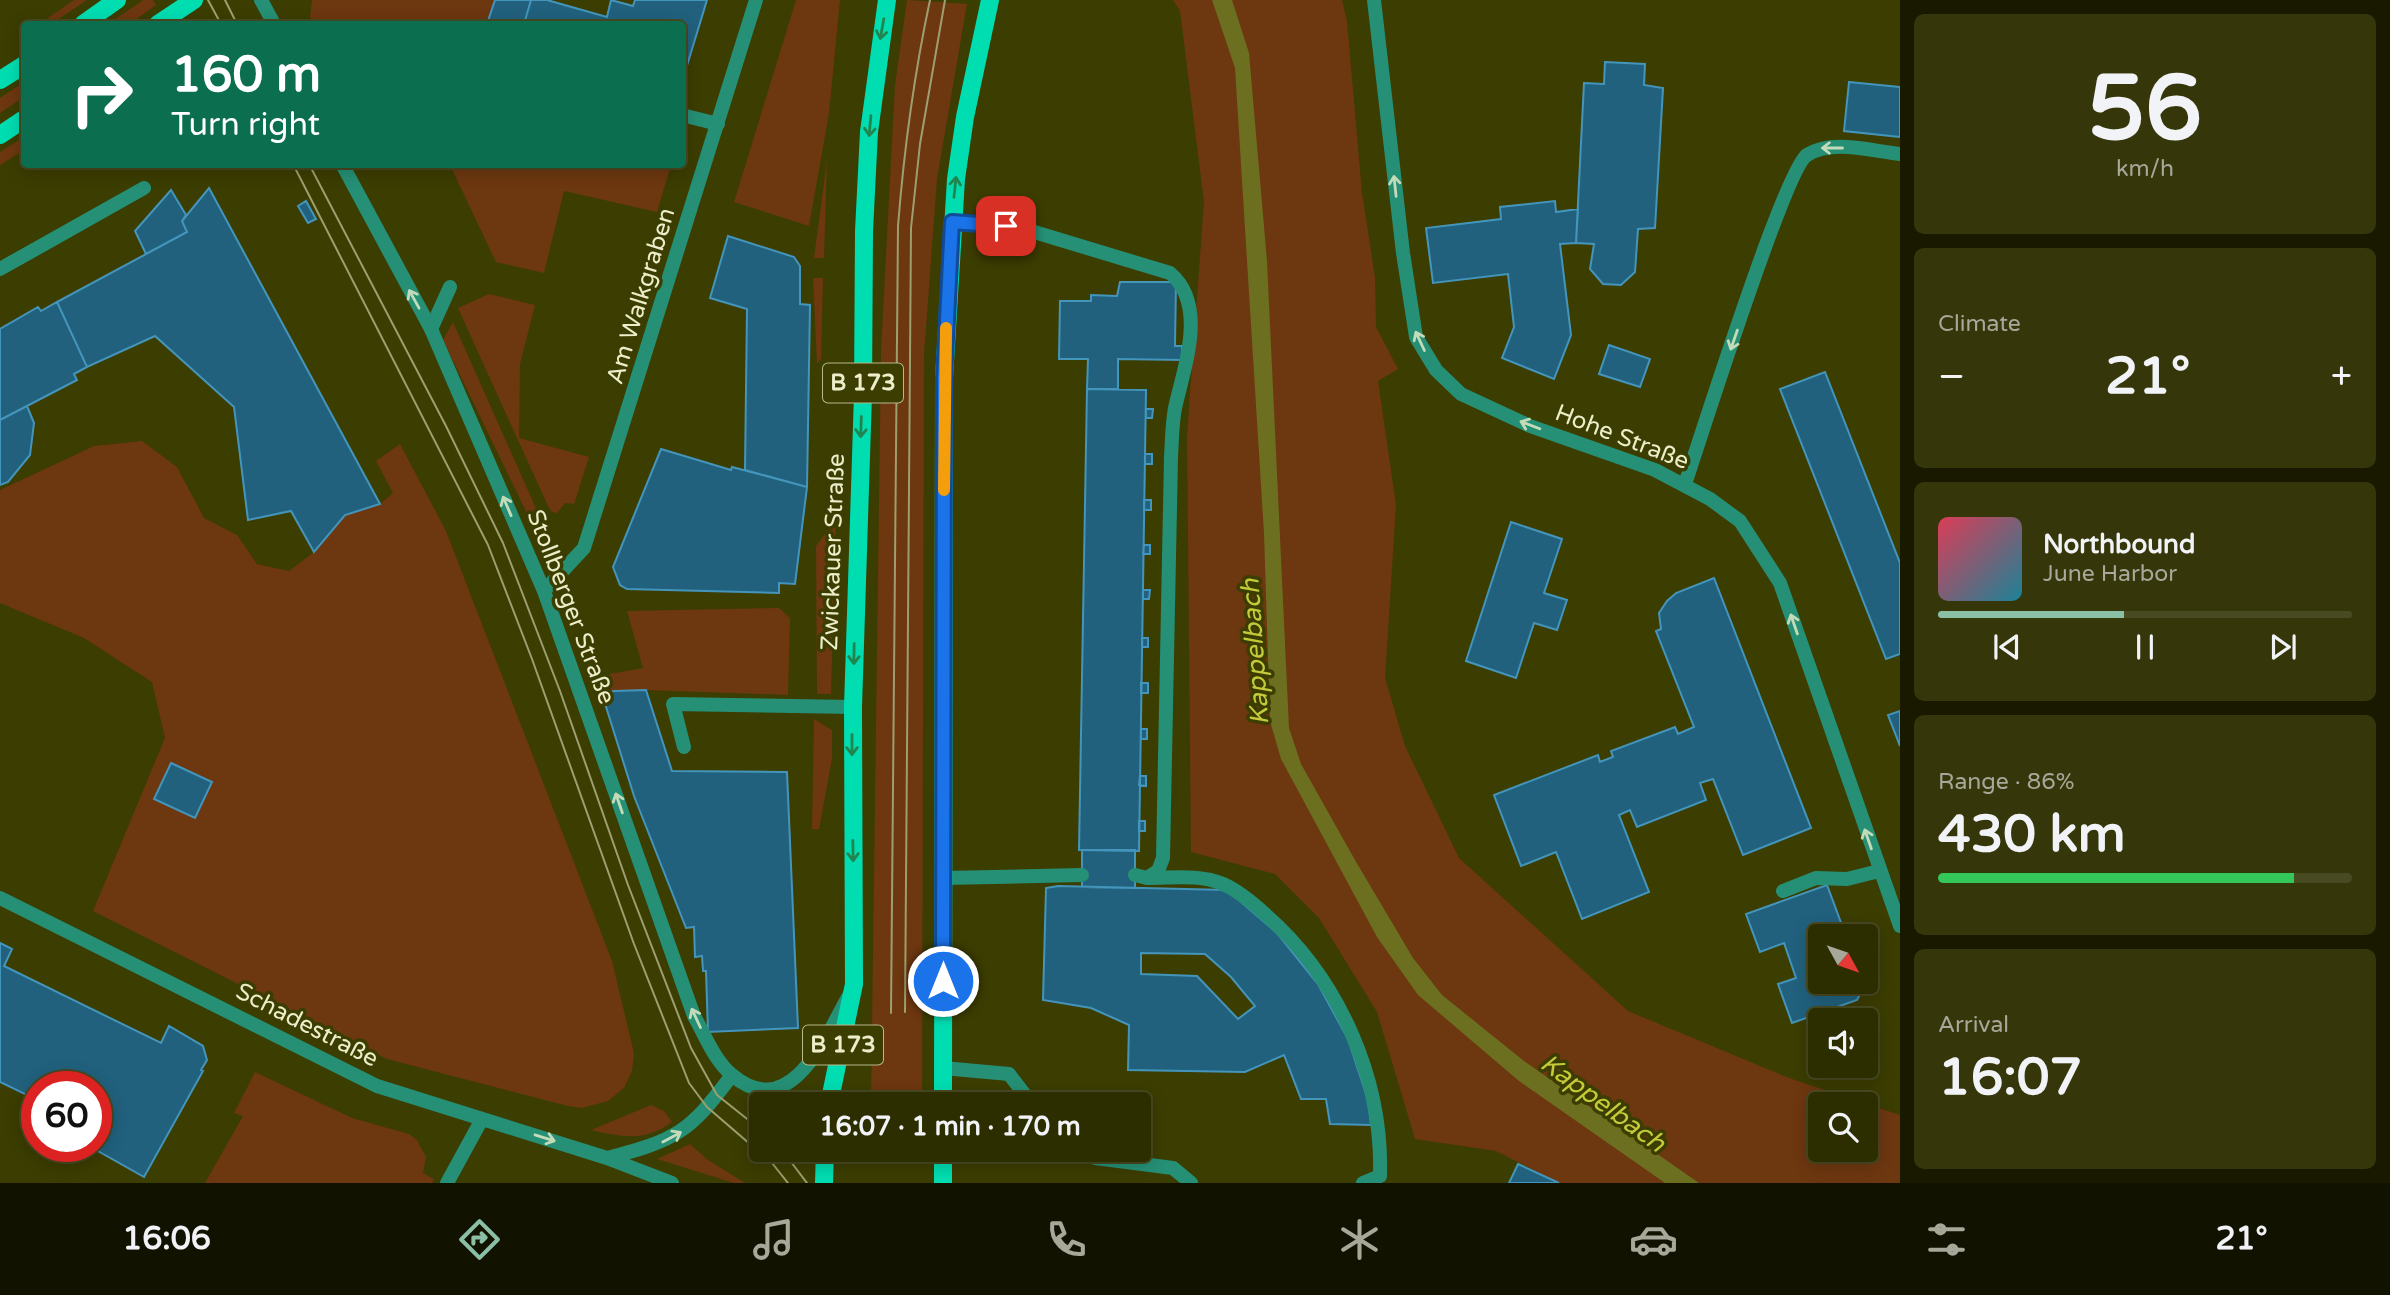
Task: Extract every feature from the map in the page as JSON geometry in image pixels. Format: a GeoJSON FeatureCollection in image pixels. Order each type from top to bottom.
{"type":"FeatureCollection","features":[{"type":"Feature","properties":{"kind":"main road"},"geometry":{"type":"LineString","coordinates":[[87,21],[117,0]]}},
{"type":"Feature","properties":{"kind":"main road"},"geometry":{"type":"LineString","coordinates":[[162,21],[194,0]]}},
{"type":"Feature","properties":{"kind":"main road","name":"Zwickauer Straße"},"geometry":{"type":"LineString","coordinates":[[832,1092],[854,985],[853,707],[863,394],[864,218],[870,119],[887,0]]}},
{"type":"Feature","properties":{"kind":"main road"},"geometry":{"type":"LineString","coordinates":[[943,1092],[944,378],[952,222],[965,117],[990,0]]}},
{"type":"Feature","properties":{"kind":"main road"},"geometry":{"type":"LineString","coordinates":[[0,80],[21,67]]}},
{"type":"Feature","properties":{"kind":"main road"},"geometry":{"type":"LineString","coordinates":[[0,135],[21,121]]}},
{"type":"Feature","properties":{"kind":"main road"},"geometry":{"type":"LineString","coordinates":[[824,1183],[825,1162]]}},
{"type":"Feature","properties":{"kind":"main road"},"geometry":{"type":"LineString","coordinates":[[943,1162],[943,1183]]}},
{"type":"Feature","properties":{"kind":"street"},"geometry":{"type":"LineString","coordinates":[[261,0],[272,21]]}},
{"type":"Feature","properties":{"kind":"street","name":"Am Walkgraben"},"geometry":{"type":"LineString","coordinates":[[544,591],[584,548],[756,0]]}},
{"type":"Feature","properties":{"kind":"street","name":"Hohe Straße"},"geometry":{"type":"LineString","coordinates":[[1374,0],[1403,253],[1416,337],[1436,370],[1461,394],[1530,426],[1655,470],[1685,484],[1740,521],[1780,583],[1900,926]]}},
{"type":"Feature","properties":{"kind":"street"},"geometry":{"type":"LineString","coordinates":[[686,116],[718,124]]}},
{"type":"Feature","properties":{"kind":"street"},"geometry":{"type":"LineString","coordinates":[[1685,484],[1778,212],[1803,157],[1824,145],[1900,154]]}},
{"type":"Feature","properties":{"kind":"street","name":"Stollberger Straße"},"geometry":{"type":"LineString","coordinates":[[344,168],[431,330],[544,591],[694,1016],[732,1075]]}},
{"type":"Feature","properties":{"kind":"street"},"geometry":{"type":"LineString","coordinates":[[0,269],[144,188]]}},
{"type":"Feature","properties":{"kind":"street"},"geometry":{"type":"LineString","coordinates":[[952,222],[1021,228],[1170,273],[1180,281],[1188,299],[1187,364],[1175,411],[1171,457],[1163,859],[1158,872],[1141,877],[1204,878],[1224,884],[1251,901],[1279,926],[1329,988],[1359,1054],[1377,1118],[1380,1176],[1363,1183]]}},
{"type":"Feature","properties":{"kind":"street"},"geometry":{"type":"LineString","coordinates":[[431,330],[450,287]]}},
{"type":"Feature","properties":{"kind":"street"},"geometry":{"type":"LineString","coordinates":[[684,747],[673,704],[853,707]]}},
{"type":"Feature","properties":{"kind":"street"},"geometry":{"type":"LineString","coordinates":[[1783,891],[1816,878],[1847,880],[1879,871]]}},
{"type":"Feature","properties":{"kind":"street"},"geometry":{"type":"LineString","coordinates":[[943,878],[1082,875]]}},
{"type":"Feature","properties":{"kind":"street","name":"Schadestraße"},"geometry":{"type":"LineString","coordinates":[[0,898],[377,1086],[607,1158],[672,1183]]}},
{"type":"Feature","properties":{"kind":"street"},"geometry":{"type":"LineString","coordinates":[[607,1158],[656,1145],[677,1136],[732,1075],[762,1089],[777,1089],[794,1079],[810,1062],[854,985]]}},
{"type":"Feature","properties":{"kind":"street"},"geometry":{"type":"LineString","coordinates":[[943,1069],[1009,1074],[1023,1092]]}},
{"type":"Feature","properties":{"kind":"street"},"geometry":{"type":"LineString","coordinates":[[447,1183],[482,1119]]}},
{"type":"Feature","properties":{"kind":"street"},"geometry":{"type":"LineString","coordinates":[[1126,1162],[1173,1168],[1191,1183]]}},
{"type":"Feature","properties":{"kind":"shaded area"},"geometry":{"type":"Polygon","coordinates":[[[74,0],[87,0],[56,21],[43,21],[74,0]]]}},
{"type":"Feature","properties":{"kind":"shaded area"},"geometry":{"type":"Polygon","coordinates":[[[143,0],[153,0],[156,5],[134,21],[112,21],[143,0]]]}},
{"type":"Feature","properties":{"kind":"shaded area"},"geometry":{"type":"Polygon","coordinates":[[[312,0],[495,0],[488,21],[312,21],[310,17],[312,0]]]}},
{"type":"Feature","properties":{"kind":"shaded area"},"geometry":{"type":"Polygon","coordinates":[[[796,0],[840,0],[829,113],[809,226],[734,202],[796,0]]]}},
{"type":"Feature","properties":{"kind":"shaded area"},"geometry":{"type":"Polygon","coordinates":[[[907,0],[967,4],[937,179],[924,355],[922,1092],[871,1092],[881,350],[895,85],[907,0]]]}},
{"type":"Feature","properties":{"kind":"shaded area"},"geometry":{"type":"Polygon","coordinates":[[[1173,0],[1342,0],[1347,21],[1362,193],[1375,277],[1376,327],[1398,369],[1378,381],[1396,505],[1385,678],[1405,746],[1459,858],[1628,1011],[1789,1078],[1831,1092],[1808,1092],[1808,1162],[1878,1162],[1878,1108],[1900,1115],[1900,1183],[1559,1183],[1496,1151],[1415,1139],[1377,1012],[1319,918],[1275,874],[1191,852],[1187,435],[1204,202],[1180,11],[1173,0]]]}},
{"type":"Feature","properties":{"kind":"shaded area"},"geometry":{"type":"Polygon","coordinates":[[[1212,0],[1232,0],[1249,53],[1267,261],[1289,728],[1301,764],[1413,958],[1442,995],[1524,1061],[1699,1183],[1665,1183],[1519,1081],[1418,995],[1377,937],[1281,759],[1270,721],[1264,533],[1235,68],[1212,0]]]}},
{"type":"Feature","properties":{"kind":"shaded area"},"geometry":{"type":"Polygon","coordinates":[[[21,84],[21,99],[0,113],[0,98],[21,84]]]}},
{"type":"Feature","properties":{"kind":"shaded area"},"geometry":{"type":"Polygon","coordinates":[[[21,139],[21,152],[0,165],[0,152],[21,139]]]}},
{"type":"Feature","properties":{"kind":"shaded area"},"geometry":{"type":"Polygon","coordinates":[[[827,160],[824,258],[814,258],[827,160]]]}},
{"type":"Feature","properties":{"kind":"shaded area"},"geometry":{"type":"Polygon","coordinates":[[[451,168],[670,168],[657,212],[564,191],[544,273],[496,262],[451,168]]]}},
{"type":"Feature","properties":{"kind":"shaded area"},"geometry":{"type":"Polygon","coordinates":[[[813,278],[823,278],[821,359],[817,364],[813,278]]]}},
{"type":"Feature","properties":{"kind":"shaded area"},"geometry":{"type":"Polygon","coordinates":[[[489,294],[535,305],[520,364],[519,438],[589,457],[574,504],[565,503],[557,513],[552,512],[548,506],[458,308],[489,294]]]}},
{"type":"Feature","properties":{"kind":"shaded area"},"geometry":{"type":"Polygon","coordinates":[[[453,322],[543,524],[536,532],[443,340],[453,322]]]}},
{"type":"Feature","properties":{"kind":"shaded area"},"geometry":{"type":"Polygon","coordinates":[[[142,441],[177,467],[204,518],[237,535],[257,564],[289,571],[314,552],[345,515],[380,504],[393,493],[376,461],[400,444],[446,531],[612,961],[634,1053],[632,1071],[624,1088],[608,1101],[582,1108],[568,1106],[387,1059],[93,911],[165,738],[152,682],[84,638],[0,603],[0,490],[94,446],[142,441]]]}},
{"type":"Feature","properties":{"kind":"shaded area"},"geometry":{"type":"Polygon","coordinates":[[[836,519],[831,694],[817,694],[816,546],[836,519]]]}},
{"type":"Feature","properties":{"kind":"shaded area"},"geometry":{"type":"Polygon","coordinates":[[[779,608],[790,618],[788,695],[646,690],[602,694],[599,676],[643,668],[627,611],[779,608]]]}},
{"type":"Feature","properties":{"kind":"shaded area"},"geometry":{"type":"Polygon","coordinates":[[[814,719],[832,730],[832,759],[819,829],[812,829],[814,719]]]}},
{"type":"Feature","properties":{"kind":"shaded area"},"geometry":{"type":"Polygon","coordinates":[[[255,1072],[352,1118],[409,1134],[417,1140],[426,1157],[423,1173],[434,1179],[432,1183],[205,1183],[243,1116],[234,1113],[255,1072]]]}},
{"type":"Feature","properties":{"kind":"shaded area"},"geometry":{"type":"Polygon","coordinates":[[[651,1105],[664,1111],[672,1122],[653,1133],[633,1136],[591,1130],[651,1105]]]}},
{"type":"Feature","properties":{"kind":"shaded area"},"geometry":{"type":"Polygon","coordinates":[[[690,1144],[708,1160],[745,1183],[734,1183],[657,1159],[690,1144]]]}},
{"type":"Feature","properties":{"kind":"building"},"geometry":{"type":"Polygon","coordinates":[[[495,0],[531,0],[525,21],[488,21],[495,0]]]}},
{"type":"Feature","properties":{"kind":"building"},"geometry":{"type":"Polygon","coordinates":[[[531,0],[547,0],[607,17],[611,0],[633,6],[635,0],[707,0],[686,69],[686,21],[525,21],[531,0]]]}},
{"type":"Feature","properties":{"kind":"building"},"geometry":{"type":"Polygon","coordinates":[[[1605,62],[1645,64],[1644,85],[1663,88],[1655,228],[1638,229],[1635,272],[1621,285],[1603,284],[1590,269],[1594,244],[1576,243],[1584,83],[1604,84],[1605,62]]]}},
{"type":"Feature","properties":{"kind":"building"},"geometry":{"type":"Polygon","coordinates":[[[1849,82],[1900,87],[1900,137],[1844,131],[1849,82]]]}},
{"type":"Feature","properties":{"kind":"building"},"geometry":{"type":"Polygon","coordinates":[[[209,188],[380,504],[345,515],[314,552],[291,511],[248,520],[234,407],[155,336],[87,367],[57,302],[187,232],[182,221],[209,188]]]}},
{"type":"Feature","properties":{"kind":"building"},"geometry":{"type":"Polygon","coordinates":[[[171,190],[186,215],[182,221],[187,232],[146,254],[135,231],[171,190]]]}},
{"type":"Feature","properties":{"kind":"building"},"geometry":{"type":"Polygon","coordinates":[[[306,201],[316,219],[308,223],[298,206],[306,201]]]}},
{"type":"Feature","properties":{"kind":"building"},"geometry":{"type":"Polygon","coordinates":[[[1555,201],[1556,212],[1578,209],[1576,243],[1560,244],[1571,335],[1554,379],[1502,358],[1514,327],[1508,274],[1433,283],[1426,228],[1501,219],[1500,207],[1555,201]]]}},
{"type":"Feature","properties":{"kind":"building"},"geometry":{"type":"Polygon","coordinates":[[[728,236],[794,257],[800,266],[800,304],[810,305],[807,487],[745,470],[747,309],[710,298],[728,236]]]}},
{"type":"Feature","properties":{"kind":"building"},"geometry":{"type":"Polygon","coordinates":[[[1120,282],[1176,282],[1175,346],[1182,346],[1182,360],[1118,359],[1118,389],[1087,389],[1088,359],[1059,359],[1060,301],[1091,301],[1091,295],[1117,296],[1120,282]]]}},
{"type":"Feature","properties":{"kind":"building"},"geometry":{"type":"Polygon","coordinates":[[[57,302],[87,367],[74,374],[77,380],[0,420],[0,329],[38,307],[41,311],[57,302]]]}},
{"type":"Feature","properties":{"kind":"building"},"geometry":{"type":"Polygon","coordinates":[[[1609,345],[1650,359],[1640,387],[1599,374],[1609,345]]]}},
{"type":"Feature","properties":{"kind":"building"},"geometry":{"type":"Polygon","coordinates":[[[1825,372],[1900,563],[1900,654],[1886,659],[1780,389],[1825,372]]]}},
{"type":"Feature","properties":{"kind":"building"},"geometry":{"type":"Polygon","coordinates":[[[1087,389],[1146,390],[1139,851],[1079,850],[1087,389]]]}},
{"type":"Feature","properties":{"kind":"building"},"geometry":{"type":"Polygon","coordinates":[[[27,406],[34,423],[30,455],[8,482],[0,485],[0,420],[27,406]]]}},
{"type":"Feature","properties":{"kind":"building"},"geometry":{"type":"Polygon","coordinates":[[[1146,409],[1153,409],[1152,418],[1146,418],[1146,409]]]}},
{"type":"Feature","properties":{"kind":"building"},"geometry":{"type":"Polygon","coordinates":[[[661,449],[731,470],[732,467],[807,487],[795,584],[779,583],[779,593],[627,589],[620,585],[613,567],[661,449]]]}},
{"type":"Feature","properties":{"kind":"building"},"geometry":{"type":"Polygon","coordinates":[[[1145,454],[1152,454],[1152,464],[1145,464],[1145,454]]]}},
{"type":"Feature","properties":{"kind":"building"},"geometry":{"type":"Polygon","coordinates":[[[1144,500],[1151,500],[1151,510],[1144,510],[1144,500]]]}},
{"type":"Feature","properties":{"kind":"building"},"geometry":{"type":"Polygon","coordinates":[[[1511,522],[1562,539],[1544,593],[1567,600],[1557,630],[1534,623],[1516,678],[1466,661],[1511,522]]]}},
{"type":"Feature","properties":{"kind":"building"},"geometry":{"type":"Polygon","coordinates":[[[1144,545],[1150,545],[1150,554],[1143,554],[1144,545]]]}},
{"type":"Feature","properties":{"kind":"building"},"geometry":{"type":"Polygon","coordinates":[[[1714,578],[1811,828],[1743,855],[1713,779],[1700,783],[1706,800],[1637,827],[1630,810],[1619,815],[1649,892],[1582,919],[1556,852],[1521,866],[1494,795],[1598,755],[1600,762],[1613,757],[1611,751],[1675,727],[1678,734],[1694,727],[1656,631],[1661,629],[1659,613],[1667,601],[1676,593],[1714,578]]]}},
{"type":"Feature","properties":{"kind":"building"},"geometry":{"type":"Polygon","coordinates":[[[1143,590],[1150,590],[1149,599],[1143,599],[1143,590]]]}},
{"type":"Feature","properties":{"kind":"building"},"geometry":{"type":"Polygon","coordinates":[[[1142,638],[1148,638],[1148,647],[1142,647],[1142,638]]]}},
{"type":"Feature","properties":{"kind":"building"},"geometry":{"type":"Polygon","coordinates":[[[1141,683],[1148,683],[1148,693],[1141,693],[1141,683]]]}},
{"type":"Feature","properties":{"kind":"building"},"geometry":{"type":"Polygon","coordinates":[[[646,690],[672,771],[787,772],[798,1028],[708,1032],[706,971],[703,971],[702,956],[695,957],[694,927],[686,928],[634,796],[602,694],[646,690]]]}},
{"type":"Feature","properties":{"kind":"building"},"geometry":{"type":"Polygon","coordinates":[[[1900,711],[1900,746],[1888,715],[1900,711]]]}},
{"type":"Feature","properties":{"kind":"building"},"geometry":{"type":"Polygon","coordinates":[[[1141,729],[1147,729],[1147,739],[1141,739],[1141,729]]]}},
{"type":"Feature","properties":{"kind":"building"},"geometry":{"type":"Polygon","coordinates":[[[171,763],[212,782],[195,818],[154,799],[171,763]]]}},
{"type":"Feature","properties":{"kind":"building"},"geometry":{"type":"Polygon","coordinates":[[[1140,776],[1146,776],[1146,786],[1139,785],[1140,776]]]}},
{"type":"Feature","properties":{"kind":"building"},"geometry":{"type":"Polygon","coordinates":[[[1139,821],[1145,821],[1145,831],[1139,831],[1139,821]]]}},
{"type":"Feature","properties":{"kind":"building"},"geometry":{"type":"Polygon","coordinates":[[[1082,850],[1135,850],[1135,888],[1082,887],[1082,850]]]}},
{"type":"Feature","properties":{"kind":"building"},"geometry":{"type":"Polygon","coordinates":[[[1827,885],[1842,924],[1808,924],[1808,994],[1860,994],[1857,1000],[1834,1008],[1808,1008],[1808,1017],[1792,1023],[1778,984],[1796,978],[1784,943],[1760,952],[1746,914],[1827,885]]]}},
{"type":"Feature","properties":{"kind":"building"},"geometry":{"type":"Polygon","coordinates":[[[1058,886],[1227,890],[1277,933],[1318,984],[1348,1039],[1368,1100],[1371,1125],[1330,1124],[1326,1099],[1301,1099],[1284,1055],[1245,1072],[1128,1070],[1129,1025],[1091,1008],[1043,1000],[1046,888],[1058,886]],[[1141,953],[1141,974],[1197,976],[1238,1019],[1255,1006],[1231,977],[1205,954],[1141,953]]]}},
{"type":"Feature","properties":{"kind":"building"},"geometry":{"type":"Polygon","coordinates":[[[0,943],[12,949],[4,966],[161,1043],[169,1026],[203,1046],[207,1060],[144,1177],[112,1159],[112,1071],[21,1071],[21,1092],[0,1082],[0,943]]]}},
{"type":"Feature","properties":{"kind":"building"},"geometry":{"type":"Polygon","coordinates":[[[1518,1164],[1559,1183],[1509,1183],[1518,1164]]]}},
{"type":"Feature","properties":{"kind":"tram line"},"geometry":{"type":"LineString","coordinates":[[208,0],[219,21]]}},
{"type":"Feature","properties":{"kind":"tram line"},"geometry":{"type":"LineString","coordinates":[[225,0],[236,21]]}},
{"type":"Feature","properties":{"kind":"tram line"},"geometry":{"type":"LineString","coordinates":[[891,1013],[898,226],[910,113],[930,0]]}},
{"type":"Feature","properties":{"kind":"tram line"},"geometry":{"type":"LineString","coordinates":[[905,1012],[911,228],[920,144],[945,0]]}},
{"type":"Feature","properties":{"kind":"tram line"},"geometry":{"type":"LineString","coordinates":[[295,168],[488,545],[532,659],[634,944],[689,1083],[707,1107],[772,1163],[788,1183]]}},
{"type":"Feature","properties":{"kind":"tram line"},"geometry":{"type":"LineString","coordinates":[[311,168],[446,426],[503,543],[560,691],[628,885],[691,1048],[717,1095],[749,1120]]}},
{"type":"Feature","properties":{"kind":"tram line"},"geometry":{"type":"LineString","coordinates":[[791,1162],[807,1183]]}},
{"type":"Feature","properties":{"kind":"slow traffic"},"geometry":{"type":"LineString","coordinates":[[944,490],[946,328]]}},
{"type":"Feature","properties":{"kind":"route"},"geometry":{"type":"LineString","coordinates":[[943,981],[944,378],[952,222],[1006,226]]}},
{"type":"Feature","properties":{"kind":"water label","name":"Kappelbach"},"geometry":{"type":"Point","coordinates":[1255,652]}},
{"type":"Feature","properties":{"kind":"water label","name":"Kappelbach"},"geometry":{"type":"Point","coordinates":[1603,1103]}}]}
